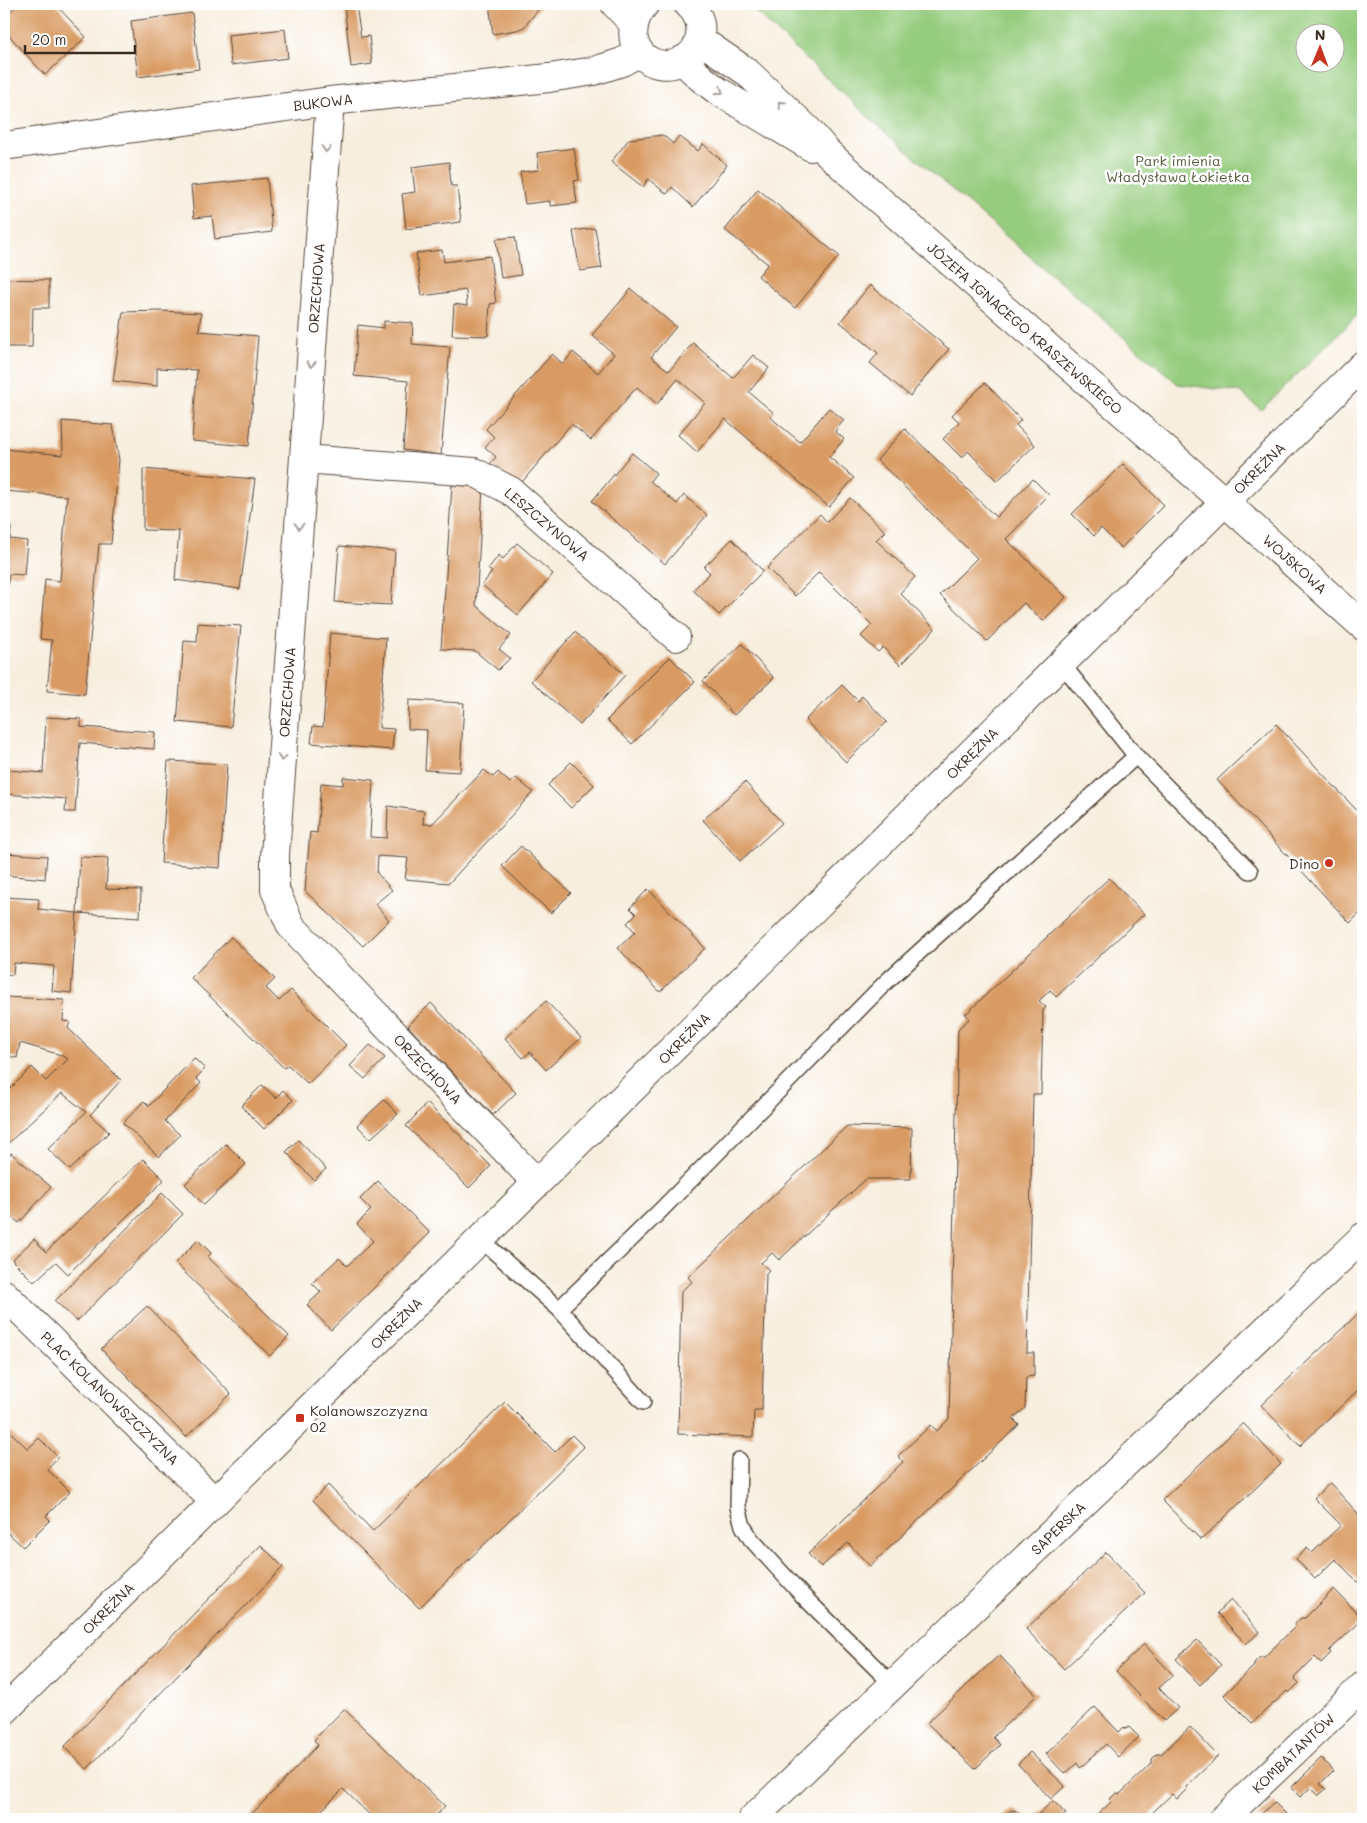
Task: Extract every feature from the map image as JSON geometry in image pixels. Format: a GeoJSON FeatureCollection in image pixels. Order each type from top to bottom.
{"type":"FeatureCollection","features":[{"type":"Feature","properties":{"kind":"street"},"geometry":{"type":"LineString","coordinates":[[631,10],[632,33],[635,44],[640,52],[649,60],[667,64],[688,58],[700,40],[699,18],[688,4]]}},
{"type":"Feature","properties":{"kind":"street","name":"JÓZEFA IGNACEGO KRASZEWSKIEGO"},"geometry":{"type":"LineString","coordinates":[[700,40],[747,72],[808,130],[827,152],[884,204],[1226,502]]}},
{"type":"Feature","properties":{"kind":"street","name":"BUKOWA"},"geometry":{"type":"LineString","coordinates":[[4,146],[330,101],[558,77],[594,71],[622,62],[640,52]]}},
{"type":"Feature","properties":{"kind":"street","name":"JÓZEFA IGNACEGO KRASZEWSKIEGO"},"geometry":{"type":"LineString","coordinates":[[682,60],[718,91],[810,147],[827,152]]}},
{"type":"Feature","properties":{"kind":"street","name":"ORZECHOWA"},"geometry":{"type":"LineString","coordinates":[[330,101],[275,855],[275,890],[291,926],[537,1183]]}},
{"type":"Feature","properties":{"kind":"street","name":"OKRĘŻNA"},"geometry":{"type":"LineString","coordinates":[[4,1711],[1363,365]]}},
{"type":"Feature","properties":{"kind":"street","name":"LESZCZYNOWA"},"geometry":{"type":"LineString","coordinates":[[304,459],[474,472],[511,491],[676,637]]}},
{"type":"Feature","properties":{"kind":"street","name":"WOJSKOWA"},"geometry":{"type":"LineString","coordinates":[[1226,502],[1363,626]]}},
{"type":"Feature","properties":{"kind":"street","name":"SAPERSKA"},"geometry":{"type":"LineString","coordinates":[[752,1819],[1363,1237]]}},
{"type":"Feature","properties":{"kind":"street","name":"PLAC KOLANOWSZCZYZNA"},"geometry":{"type":"LineString","coordinates":[[4,1294],[215,1502]]}},
{"type":"Feature","properties":{"kind":"street","name":"KOMBATANTÓW"},"geometry":{"type":"LineString","coordinates":[[1224,1819],[1363,1686]]}},
{"type":"Feature","properties":{"kind":"lane"},"geometry":{"type":"LineString","coordinates":[[1062,664],[1136,756],[1250,871]]}},
{"type":"Feature","properties":{"kind":"lane"},"geometry":{"type":"LineString","coordinates":[[559,1310],[667,1204],[886,982],[1136,756]]}},
{"type":"Feature","properties":{"kind":"lane"},"geometry":{"type":"LineString","coordinates":[[480,1239],[559,1310],[643,1402]]}},
{"type":"Feature","properties":{"kind":"lane"},"geometry":{"type":"LineString","coordinates":[[739,1460],[738,1507],[743,1526],[750,1539],[802,1595],[893,1685]]}},
{"type":"Feature","properties":{"kind":"green space","name":"Park imienia Władysława Łokietka"},"geometry":{"type":"Polygon","coordinates":[[[747,4],[1363,4],[1363,310],[1261,410],[1240,392],[1178,384],[877,125],[747,4]]]}},
{"type":"Feature","properties":{"kind":"building"},"geometry":{"type":"Polygon","coordinates":[[[12,4],[55,4],[86,37],[45,75],[4,30],[4,17],[15,7],[12,4]]]}},
{"type":"Feature","properties":{"kind":"building"},"geometry":{"type":"Polygon","coordinates":[[[344,4],[356,6],[361,37],[369,36],[372,64],[351,67],[344,4]]]}},
{"type":"Feature","properties":{"kind":"building"},"geometry":{"type":"Polygon","coordinates":[[[489,4],[543,4],[524,27],[493,34],[489,4]]]}},
{"type":"Feature","properties":{"kind":"building"},"geometry":{"type":"Polygon","coordinates":[[[192,13],[199,69],[138,77],[131,21],[192,13]]]}},
{"type":"Feature","properties":{"kind":"building"},"geometry":{"type":"Polygon","coordinates":[[[285,29],[288,58],[231,65],[228,35],[285,29]]]}},
{"type":"Feature","properties":{"kind":"building"},"geometry":{"type":"Polygon","coordinates":[[[663,135],[673,144],[679,136],[698,151],[703,144],[727,165],[693,207],[672,187],[667,194],[648,179],[643,187],[611,162],[629,139],[663,135]]]}},
{"type":"Feature","properties":{"kind":"building"},"geometry":{"type":"Polygon","coordinates":[[[574,148],[579,180],[574,181],[577,203],[550,206],[550,201],[525,204],[520,172],[539,170],[537,153],[574,148]]]}},
{"type":"Feature","properties":{"kind":"building"},"geometry":{"type":"Polygon","coordinates":[[[449,162],[451,186],[457,186],[461,222],[406,229],[402,194],[415,192],[412,167],[449,162]]]}},
{"type":"Feature","properties":{"kind":"building"},"geometry":{"type":"Polygon","coordinates":[[[267,178],[272,232],[215,239],[212,216],[194,218],[191,186],[267,178]]]}},
{"type":"Feature","properties":{"kind":"building"},"geometry":{"type":"Polygon","coordinates":[[[758,189],[839,256],[795,308],[758,276],[768,264],[725,230],[758,189]]]}},
{"type":"Feature","properties":{"kind":"building"},"geometry":{"type":"Polygon","coordinates":[[[595,228],[602,268],[580,271],[573,231],[595,228]]]}},
{"type":"Feature","properties":{"kind":"building"},"geometry":{"type":"Polygon","coordinates":[[[515,237],[521,275],[501,278],[496,239],[515,237]]]}},
{"type":"Feature","properties":{"kind":"building"},"geometry":{"type":"Polygon","coordinates":[[[442,250],[444,262],[490,256],[496,303],[490,304],[488,336],[452,335],[454,304],[467,306],[466,290],[422,296],[416,253],[442,250]]]}},
{"type":"Feature","properties":{"kind":"building"},"geometry":{"type":"Polygon","coordinates":[[[4,279],[49,280],[49,308],[33,308],[32,347],[4,347],[4,279]]]}},
{"type":"Feature","properties":{"kind":"building"},"geometry":{"type":"Polygon","coordinates":[[[870,285],[949,349],[910,396],[870,363],[878,353],[840,322],[870,285]]]}},
{"type":"Feature","properties":{"kind":"building"},"geometry":{"type":"Polygon","coordinates":[[[631,289],[676,327],[651,357],[669,371],[693,343],[733,378],[753,355],[769,368],[749,392],[774,413],[770,417],[800,442],[829,408],[844,420],[835,431],[844,439],[829,457],[854,478],[829,507],[725,419],[697,452],[678,435],[705,403],[678,379],[657,404],[637,387],[591,440],[571,424],[517,488],[490,464],[496,457],[485,447],[494,437],[486,429],[552,354],[563,364],[573,352],[598,373],[614,354],[592,335],[631,289]]]}},
{"type":"Feature","properties":{"kind":"building"},"geometry":{"type":"Polygon","coordinates":[[[123,312],[201,313],[199,331],[258,336],[249,446],[192,441],[197,370],[157,368],[157,386],[113,381],[123,312]]]}},
{"type":"Feature","properties":{"kind":"building"},"geometry":{"type":"Polygon","coordinates":[[[384,321],[413,323],[412,344],[450,347],[441,455],[403,450],[408,381],[354,376],[358,325],[384,328],[384,321]]]}},
{"type":"Feature","properties":{"kind":"building"},"geometry":{"type":"Polygon","coordinates":[[[985,383],[1021,420],[1016,425],[1035,445],[997,481],[968,451],[962,458],[943,439],[959,422],[952,415],[985,383]]]}},
{"type":"Feature","properties":{"kind":"building"},"geometry":{"type":"Polygon","coordinates":[[[62,421],[113,425],[119,460],[111,544],[99,544],[85,694],[47,691],[52,640],[40,639],[45,579],[60,581],[67,496],[4,491],[4,449],[63,455],[62,421]]]}},
{"type":"Feature","properties":{"kind":"building"},"geometry":{"type":"Polygon","coordinates":[[[905,429],[996,517],[1033,479],[1049,495],[1006,539],[1066,597],[1043,621],[1024,603],[987,641],[940,595],[977,558],[877,460],[905,429]]]}},
{"type":"Feature","properties":{"kind":"building"},"geometry":{"type":"Polygon","coordinates":[[[632,453],[656,473],[650,481],[677,504],[684,495],[707,515],[665,564],[592,501],[632,453]]]}},
{"type":"Feature","properties":{"kind":"building"},"geometry":{"type":"Polygon","coordinates":[[[1123,464],[1164,505],[1121,548],[1101,528],[1094,536],[1072,514],[1123,464]]]}},
{"type":"Feature","properties":{"kind":"building"},"geometry":{"type":"Polygon","coordinates":[[[143,469],[255,479],[240,589],[175,580],[179,531],[143,530],[143,469]]]}},
{"type":"Feature","properties":{"kind":"building"},"geometry":{"type":"Polygon","coordinates":[[[452,485],[483,487],[476,605],[511,635],[499,649],[510,658],[498,670],[475,651],[441,649],[452,485]]]}},
{"type":"Feature","properties":{"kind":"building"},"geometry":{"type":"Polygon","coordinates":[[[850,498],[885,531],[876,540],[915,577],[900,593],[935,629],[900,665],[883,647],[878,652],[861,636],[872,625],[819,572],[795,596],[767,568],[820,514],[827,522],[850,498]]]}},
{"type":"Feature","properties":{"kind":"building"},"geometry":{"type":"Polygon","coordinates":[[[4,526],[11,527],[10,539],[27,541],[24,575],[9,574],[8,582],[4,582],[4,526]]]}},
{"type":"Feature","properties":{"kind":"building"},"geometry":{"type":"Polygon","coordinates":[[[732,539],[763,571],[719,615],[693,590],[710,573],[704,567],[732,539]]]}},
{"type":"Feature","properties":{"kind":"building"},"geometry":{"type":"Polygon","coordinates":[[[517,543],[553,574],[518,615],[482,585],[492,572],[488,569],[499,555],[503,559],[517,543]]]}},
{"type":"Feature","properties":{"kind":"building"},"geometry":{"type":"Polygon","coordinates":[[[339,546],[395,551],[391,605],[335,602],[339,546]]]}},
{"type":"Feature","properties":{"kind":"building"},"geometry":{"type":"Polygon","coordinates":[[[198,623],[241,626],[231,727],[177,722],[184,641],[197,642],[198,623]]]}},
{"type":"Feature","properties":{"kind":"building"},"geometry":{"type":"Polygon","coordinates":[[[575,632],[625,675],[580,725],[531,681],[575,632]]]}},
{"type":"Feature","properties":{"kind":"building"},"geometry":{"type":"Polygon","coordinates":[[[330,633],[386,638],[379,728],[394,729],[392,750],[311,743],[313,726],[323,727],[330,633]]]}},
{"type":"Feature","properties":{"kind":"building"},"geometry":{"type":"Polygon","coordinates":[[[742,644],[774,678],[734,715],[703,681],[742,644]]]}},
{"type":"Feature","properties":{"kind":"building"},"geometry":{"type":"Polygon","coordinates":[[[670,657],[695,682],[632,744],[607,720],[670,657]]]}},
{"type":"Feature","properties":{"kind":"building"},"geometry":{"type":"Polygon","coordinates":[[[842,685],[858,701],[862,696],[887,722],[846,762],[805,720],[842,685]]]}},
{"type":"Feature","properties":{"kind":"building"},"geometry":{"type":"Polygon","coordinates":[[[409,700],[464,703],[460,772],[425,770],[427,730],[408,729],[409,700]]]}},
{"type":"Feature","properties":{"kind":"building"},"geometry":{"type":"Polygon","coordinates":[[[46,717],[81,719],[81,727],[155,732],[154,749],[80,743],[75,812],[65,812],[66,799],[6,794],[8,770],[43,773],[46,717]]]}},
{"type":"Feature","properties":{"kind":"building","name":"Dino"},"geometry":{"type":"Polygon","coordinates":[[[1276,724],[1363,817],[1363,910],[1350,923],[1217,780],[1276,724]]]}},
{"type":"Feature","properties":{"kind":"building"},"geometry":{"type":"Polygon","coordinates":[[[168,761],[227,764],[220,868],[161,863],[168,761]]]}},
{"type":"Feature","properties":{"kind":"building"},"geometry":{"type":"Polygon","coordinates":[[[571,762],[594,785],[571,808],[548,785],[571,762]]]}},
{"type":"Feature","properties":{"kind":"building"},"geometry":{"type":"Polygon","coordinates":[[[484,770],[493,777],[498,772],[510,783],[516,778],[533,792],[449,883],[405,879],[408,858],[378,856],[377,873],[392,890],[375,904],[389,920],[363,946],[305,891],[310,832],[317,833],[321,783],[343,785],[343,777],[373,780],[370,837],[387,838],[388,806],[424,811],[423,824],[432,824],[484,770]]]}},
{"type":"Feature","properties":{"kind":"building"},"geometry":{"type":"Polygon","coordinates":[[[745,782],[782,823],[740,861],[703,820],[745,782]]]}},
{"type":"Feature","properties":{"kind":"building"},"geometry":{"type":"Polygon","coordinates":[[[521,846],[571,893],[551,913],[502,866],[521,846]]]}},
{"type":"Feature","properties":{"kind":"building"},"geometry":{"type":"Polygon","coordinates":[[[4,853],[47,856],[45,879],[4,875],[4,853]]]}},
{"type":"Feature","properties":{"kind":"building"},"geometry":{"type":"Polygon","coordinates":[[[80,857],[108,858],[106,889],[141,890],[140,917],[77,913],[80,857]]]}},
{"type":"Feature","properties":{"kind":"building"},"geometry":{"type":"Polygon","coordinates":[[[1109,878],[1144,914],[1056,997],[1050,990],[1039,1001],[1046,1007],[1043,1010],[1041,1094],[1033,1094],[1027,1353],[1034,1353],[1034,1376],[1026,1377],[1025,1408],[1013,1419],[1019,1425],[870,1566],[848,1543],[821,1567],[808,1554],[903,1462],[898,1456],[931,1425],[937,1431],[949,1419],[958,1029],[969,1019],[965,1013],[1109,878]]]}},
{"type":"Feature","properties":{"kind":"building"},"geometry":{"type":"Polygon","coordinates":[[[648,889],[705,948],[660,992],[618,948],[635,932],[627,923],[636,914],[630,908],[648,889]]]}},
{"type":"Feature","properties":{"kind":"building"},"geometry":{"type":"Polygon","coordinates":[[[4,897],[39,899],[38,909],[77,913],[71,993],[52,991],[54,966],[14,963],[13,975],[4,974],[4,897]]]}},
{"type":"Feature","properties":{"kind":"building"},"geometry":{"type":"Polygon","coordinates":[[[231,937],[275,979],[266,988],[279,1001],[291,990],[346,1045],[308,1084],[288,1065],[284,1068],[191,978],[231,937]]]}},
{"type":"Feature","properties":{"kind":"building"},"geometry":{"type":"Polygon","coordinates":[[[5,997],[64,1000],[63,1021],[70,1022],[68,1028],[121,1080],[90,1115],[109,1132],[70,1170],[48,1149],[86,1112],[62,1093],[4,1147],[4,1095],[32,1067],[46,1081],[68,1059],[61,1055],[20,1043],[17,1058],[4,1055],[5,997]]]}},
{"type":"Feature","properties":{"kind":"building"},"geometry":{"type":"Polygon","coordinates":[[[546,1001],[581,1038],[546,1070],[530,1052],[523,1058],[505,1038],[546,1001]]]}},
{"type":"Feature","properties":{"kind":"building"},"geometry":{"type":"Polygon","coordinates":[[[431,1003],[516,1093],[493,1115],[408,1026],[431,1003]]]}},
{"type":"Feature","properties":{"kind":"building"},"geometry":{"type":"Polygon","coordinates":[[[370,1045],[385,1058],[365,1079],[350,1066],[370,1045]]]}},
{"type":"Feature","properties":{"kind":"building"},"geometry":{"type":"Polygon","coordinates":[[[194,1058],[205,1069],[196,1078],[201,1083],[165,1121],[180,1135],[159,1157],[123,1123],[144,1101],[149,1106],[194,1058]]]}},
{"type":"Feature","properties":{"kind":"building"},"geometry":{"type":"Polygon","coordinates":[[[262,1085],[276,1098],[283,1090],[293,1100],[264,1129],[241,1106],[262,1085]]]}},
{"type":"Feature","properties":{"kind":"building"},"geometry":{"type":"Polygon","coordinates":[[[384,1100],[398,1114],[370,1139],[357,1125],[384,1100]]]}},
{"type":"Feature","properties":{"kind":"building"},"geometry":{"type":"Polygon","coordinates":[[[427,1103],[491,1166],[469,1188],[406,1126],[427,1103]]]}},
{"type":"Feature","properties":{"kind":"building"},"geometry":{"type":"Polygon","coordinates":[[[847,1126],[912,1128],[911,1179],[866,1179],[779,1260],[772,1253],[761,1263],[769,1270],[766,1273],[762,1410],[754,1410],[753,1437],[678,1434],[681,1291],[692,1282],[688,1277],[847,1126]]]}},
{"type":"Feature","properties":{"kind":"building"},"geometry":{"type":"Polygon","coordinates":[[[298,1140],[326,1169],[314,1180],[286,1152],[298,1140]]]}},
{"type":"Feature","properties":{"kind":"building"},"geometry":{"type":"Polygon","coordinates":[[[226,1144],[246,1164],[204,1205],[185,1184],[226,1144]]]}},
{"type":"Feature","properties":{"kind":"building"},"geometry":{"type":"Polygon","coordinates":[[[11,1153],[51,1187],[19,1223],[4,1210],[4,1194],[6,1192],[4,1190],[4,1161],[11,1153]]]}},
{"type":"Feature","properties":{"kind":"building"},"geometry":{"type":"Polygon","coordinates":[[[143,1159],[164,1180],[68,1274],[56,1262],[34,1282],[12,1260],[34,1239],[46,1252],[143,1159]]]}},
{"type":"Feature","properties":{"kind":"building"},"geometry":{"type":"Polygon","coordinates":[[[378,1181],[430,1233],[331,1330],[307,1305],[321,1292],[312,1283],[339,1258],[347,1266],[373,1241],[357,1224],[371,1210],[360,1199],[378,1181]]]}},
{"type":"Feature","properties":{"kind":"building"},"geometry":{"type":"Polygon","coordinates":[[[162,1193],[183,1214],[77,1321],[55,1301],[162,1193]]]}},
{"type":"Feature","properties":{"kind":"building"},"geometry":{"type":"Polygon","coordinates":[[[198,1240],[211,1253],[208,1257],[289,1336],[270,1356],[175,1263],[198,1240]]]}},
{"type":"Feature","properties":{"kind":"building"},"geometry":{"type":"Polygon","coordinates":[[[147,1306],[231,1394],[186,1437],[101,1349],[147,1306]]]}},
{"type":"Feature","properties":{"kind":"building"},"geometry":{"type":"Polygon","coordinates":[[[1363,1309],[1363,1385],[1300,1446],[1261,1405],[1363,1309]]]}},
{"type":"Feature","properties":{"kind":"building"},"geometry":{"type":"Polygon","coordinates":[[[505,1402],[555,1452],[572,1435],[584,1447],[419,1608],[313,1500],[328,1485],[373,1531],[505,1402]]]}},
{"type":"Feature","properties":{"kind":"building"},"geometry":{"type":"Polygon","coordinates":[[[1243,1423],[1281,1464],[1201,1540],[1162,1500],[1243,1423]]]}},
{"type":"Feature","properties":{"kind":"building"},"geometry":{"type":"Polygon","coordinates":[[[4,1426],[28,1449],[39,1438],[58,1457],[47,1469],[70,1492],[46,1516],[50,1520],[23,1547],[4,1529],[4,1426]]]}},
{"type":"Feature","properties":{"kind":"building"},"geometry":{"type":"Polygon","coordinates":[[[1330,1483],[1363,1519],[1363,1587],[1335,1559],[1315,1579],[1296,1559],[1307,1548],[1312,1553],[1341,1525],[1314,1498],[1330,1483]]]}},
{"type":"Feature","properties":{"kind":"building"},"geometry":{"type":"Polygon","coordinates":[[[261,1545],[283,1567],[87,1769],[64,1747],[261,1545]]]}},
{"type":"Feature","properties":{"kind":"building"},"geometry":{"type":"Polygon","coordinates":[[[1106,1552],[1145,1593],[1064,1669],[1026,1629],[1106,1552]]]}},
{"type":"Feature","properties":{"kind":"building"},"geometry":{"type":"Polygon","coordinates":[[[1334,1589],[1363,1619],[1329,1651],[1331,1653],[1321,1663],[1315,1657],[1294,1678],[1299,1683],[1289,1693],[1287,1691],[1252,1723],[1224,1695],[1254,1666],[1254,1663],[1260,1657],[1264,1657],[1295,1627],[1295,1624],[1301,1618],[1305,1618],[1334,1589]]]}},
{"type":"Feature","properties":{"kind":"building"},"geometry":{"type":"Polygon","coordinates":[[[1231,1600],[1260,1632],[1246,1644],[1217,1613],[1231,1600]]]}},
{"type":"Feature","properties":{"kind":"building"},"geometry":{"type":"Polygon","coordinates":[[[1197,1640],[1221,1665],[1200,1685],[1176,1659],[1197,1640]]]}},
{"type":"Feature","properties":{"kind":"building"},"geometry":{"type":"Polygon","coordinates":[[[1144,1644],[1173,1675],[1159,1688],[1178,1708],[1164,1721],[1116,1671],[1144,1644]]]}},
{"type":"Feature","properties":{"kind":"building"},"geometry":{"type":"Polygon","coordinates":[[[999,1655],[1037,1695],[993,1737],[1000,1745],[975,1769],[927,1723],[999,1655]]]}},
{"type":"Feature","properties":{"kind":"building"},"geometry":{"type":"Polygon","coordinates":[[[1095,1707],[1119,1732],[1124,1727],[1126,1729],[1129,1727],[1139,1737],[1118,1757],[1106,1744],[1080,1768],[1077,1763],[1065,1774],[1046,1754],[1095,1707]]]}},
{"type":"Feature","properties":{"kind":"building"},"geometry":{"type":"Polygon","coordinates":[[[344,1709],[445,1806],[433,1819],[374,1819],[343,1789],[313,1819],[247,1819],[318,1745],[314,1740],[344,1709]]]}},
{"type":"Feature","properties":{"kind":"building"},"geometry":{"type":"Polygon","coordinates":[[[1190,1727],[1218,1756],[1186,1787],[1187,1789],[1177,1799],[1172,1794],[1151,1814],[1155,1819],[1093,1819],[1111,1802],[1110,1799],[1116,1793],[1120,1794],[1152,1763],[1152,1759],[1157,1754],[1161,1754],[1190,1727]]]}},
{"type":"Feature","properties":{"kind":"building"},"geometry":{"type":"Polygon","coordinates":[[[1030,1752],[1065,1786],[1051,1799],[1018,1764],[1030,1752]]]}},
{"type":"Feature","properties":{"kind":"building"},"geometry":{"type":"Polygon","coordinates":[[[1321,1758],[1333,1771],[1320,1784],[1326,1789],[1318,1796],[1310,1788],[1300,1797],[1291,1788],[1321,1758]]]}},
{"type":"Feature","properties":{"kind":"building"},"geometry":{"type":"Polygon","coordinates":[[[1053,1801],[1066,1814],[1060,1819],[1033,1819],[1053,1801]]]}},
{"type":"Feature","properties":{"kind":"building"},"geometry":{"type":"Polygon","coordinates":[[[1274,1802],[1291,1819],[1256,1819],[1274,1802]]]}},
{"type":"Feature","properties":{"kind":"building"},"geometry":{"type":"Polygon","coordinates":[[[1011,1810],[1017,1811],[1025,1819],[1001,1819],[1011,1810]]]}},
{"type":"Feature","properties":{"kind":"place","name":"Dino"},"geometry":{"type":"Point","coordinates":[1329,863]}},
{"type":"Feature","properties":{"kind":"place","name":"Kolanowszczyzna 02"},"geometry":{"type":"Point","coordinates":[300,1418]}}]}
